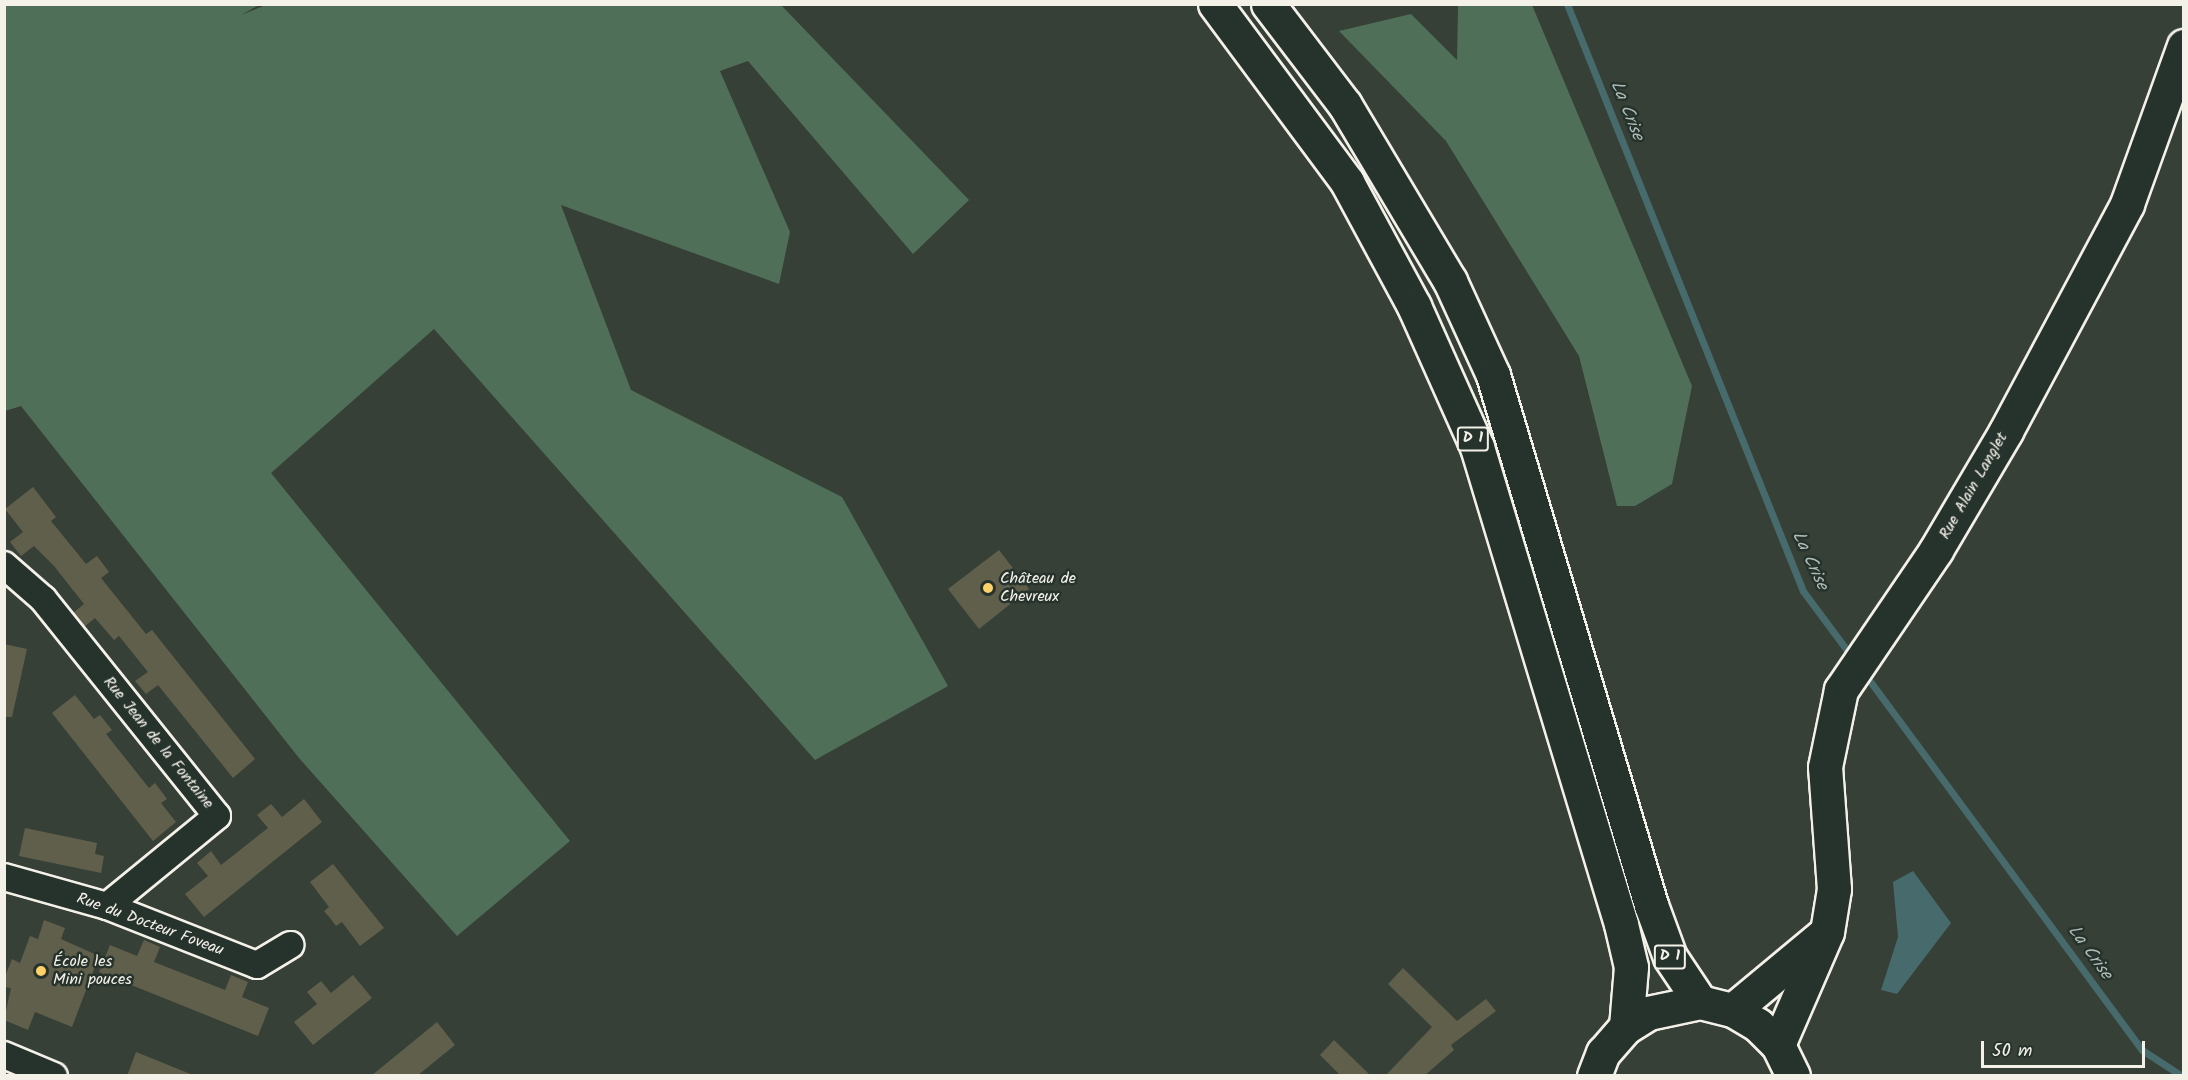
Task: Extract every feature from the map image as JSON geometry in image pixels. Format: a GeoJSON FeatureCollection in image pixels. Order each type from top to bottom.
{"type":"FeatureCollection","features":[{"type":"Feature","properties":{"kind":"main road","name":"D 1"},"geometry":{"type":"LineString","coordinates":[[1215,4],[1347,182],[1414,306],[1477,447],[1621,924],[1631,968],[1626,1027]]}},
{"type":"Feature","properties":{"kind":"main road","name":"D 1"},"geometry":{"type":"LineString","coordinates":[[1268,4],[1345,105],[1450,281],[1493,375],[1651,905],[1670,957],[1700,1002]]}},
{"type":"Feature","properties":{"kind":"main road","name":"Rue Alain Langlet"},"geometry":{"type":"LineString","coordinates":[[1778,1045],[1827,932],[1834,889],[1825,767],[1841,690],[1936,550],[2006,431],[2127,204],[2184,46]]}},
{"type":"Feature","properties":{"kind":"main road"},"geometry":{"type":"LineString","coordinates":[[1733,1010],[1827,932]]}},
{"type":"Feature","properties":{"kind":"main road"},"geometry":{"type":"LineString","coordinates":[[1594,1076],[1603,1053],[1626,1027],[1665,1007],[1700,1002],[1733,1010],[1758,1025],[1778,1045],[1793,1076]]}},
{"type":"Feature","properties":{"kind":"street","name":"Rue Jean de la Fontaine"},"geometry":{"type":"LineString","coordinates":[[4,565],[43,599],[217,816],[107,906]]}},
{"type":"Feature","properties":{"kind":"street","name":"Rue du Docteur Foveau"},"geometry":{"type":"LineString","coordinates":[[4,877],[107,906],[257,965],[290,945]]}},
{"type":"Feature","properties":{"kind":"street"},"geometry":{"type":"LineString","coordinates":[[4,1055],[54,1076]]}},
{"type":"Feature","properties":{"kind":"green space"},"geometry":{"type":"Polygon","coordinates":[[[5,5],[259,5],[241,15],[266,5],[781,5],[969,200],[913,254],[748,61],[720,71],[790,232],[779,284],[561,205],[631,390],[842,497],[948,686],[815,760],[434,329],[271,473],[570,841],[457,936],[299,758],[21,406],[5,411],[5,5]]]}},
{"type":"Feature","properties":{"kind":"green space"},"geometry":{"type":"Polygon","coordinates":[[[1458,5],[1532,5],[1692,386],[1672,484],[1635,506],[1617,506],[1579,356],[1446,141],[1339,31],[1411,14],[1457,60],[1458,5]]]}},
{"type":"Feature","properties":{"kind":"water"},"geometry":{"type":"Polygon","coordinates":[[[1913,871],[1951,923],[1897,994],[1881,990],[1898,937],[1893,882],[1913,871]]]}},
{"type":"Feature","properties":{"kind":"building"},"geometry":{"type":"Polygon","coordinates":[[[33,487],[56,517],[51,521],[86,564],[97,556],[109,572],[101,578],[146,634],[152,630],[255,759],[233,778],[158,685],[146,694],[135,681],[148,672],[119,636],[114,640],[95,618],[84,627],[73,613],[84,604],[54,566],[34,546],[21,556],[10,542],[23,532],[5,509],[33,487]]]}},
{"type":"Feature","properties":{"kind":"building","name":"Château de Chevreux"},"geometry":{"type":"Polygon","coordinates":[[[999,550],[1029,589],[979,629],[948,589],[999,550]]]}},
{"type":"Feature","properties":{"kind":"building"},"geometry":{"type":"Polygon","coordinates":[[[4,644],[27,649],[12,717],[4,717],[4,644]]]}},
{"type":"Feature","properties":{"kind":"building"},"geometry":{"type":"Polygon","coordinates":[[[75,695],[94,719],[100,715],[112,730],[106,734],[149,788],[155,783],[167,799],[161,803],[176,822],[153,841],[52,713],[75,695]]]}},
{"type":"Feature","properties":{"kind":"building"},"geometry":{"type":"Polygon","coordinates":[[[304,799],[322,822],[204,917],[185,894],[208,876],[197,863],[211,851],[221,865],[268,828],[257,815],[271,804],[282,817],[304,799]]]}},
{"type":"Feature","properties":{"kind":"building"},"geometry":{"type":"Polygon","coordinates":[[[25,828],[97,843],[95,854],[104,856],[101,873],[19,856],[25,828]]]}},
{"type":"Feature","properties":{"kind":"building"},"geometry":{"type":"Polygon","coordinates":[[[333,864],[384,928],[360,946],[342,922],[336,926],[324,911],[329,907],[310,882],[333,864]]]}},
{"type":"Feature","properties":{"kind":"building","name":"École les Mini pouces"},"geometry":{"type":"Polygon","coordinates":[[[44,920],[65,928],[61,939],[99,956],[72,1027],[35,1012],[28,1030],[4,1020],[11,988],[4,987],[4,979],[12,959],[20,963],[30,936],[38,939],[44,920]]]}},
{"type":"Feature","properties":{"kind":"building"},"geometry":{"type":"Polygon","coordinates":[[[144,940],[160,947],[154,962],[225,990],[231,975],[248,982],[242,997],[269,1008],[258,1036],[99,972],[110,945],[137,956],[144,940]]]}},
{"type":"Feature","properties":{"kind":"building"},"geometry":{"type":"Polygon","coordinates":[[[1403,968],[1457,1021],[1486,999],[1496,1011],[1451,1045],[1454,1050],[1424,1076],[1385,1076],[1432,1027],[1388,984],[1403,968]]]}},
{"type":"Feature","properties":{"kind":"building"},"geometry":{"type":"Polygon","coordinates":[[[353,975],[372,998],[313,1045],[294,1022],[317,1004],[307,992],[321,981],[331,993],[353,975]]]}},
{"type":"Feature","properties":{"kind":"building"},"geometry":{"type":"Polygon","coordinates":[[[437,1022],[455,1045],[417,1076],[371,1076],[437,1022]]]}},
{"type":"Feature","properties":{"kind":"building"},"geometry":{"type":"Polygon","coordinates":[[[1334,1040],[1371,1076],[1341,1076],[1320,1055],[1334,1040]]]}},
{"type":"Feature","properties":{"kind":"building"},"geometry":{"type":"Polygon","coordinates":[[[136,1052],[193,1075],[193,1076],[127,1076],[136,1052]]]}},
{"type":"Feature","properties":{"kind":"waterway","name":"La Crise"},"geometry":{"type":"LineString","coordinates":[[1567,4],[1803,591],[1852,657]]}},
{"type":"Feature","properties":{"kind":"waterway","name":"La Crise"},"geometry":{"type":"LineString","coordinates":[[1864,673],[2142,1050],[2182,1076]]}},
{"type":"Feature","properties":{"kind":"place","name":"Château de Chevreux"},"geometry":{"type":"Point","coordinates":[988,588]}},
{"type":"Feature","properties":{"kind":"place","name":"École les Mini pouces"},"geometry":{"type":"Point","coordinates":[41,971]}}]}
